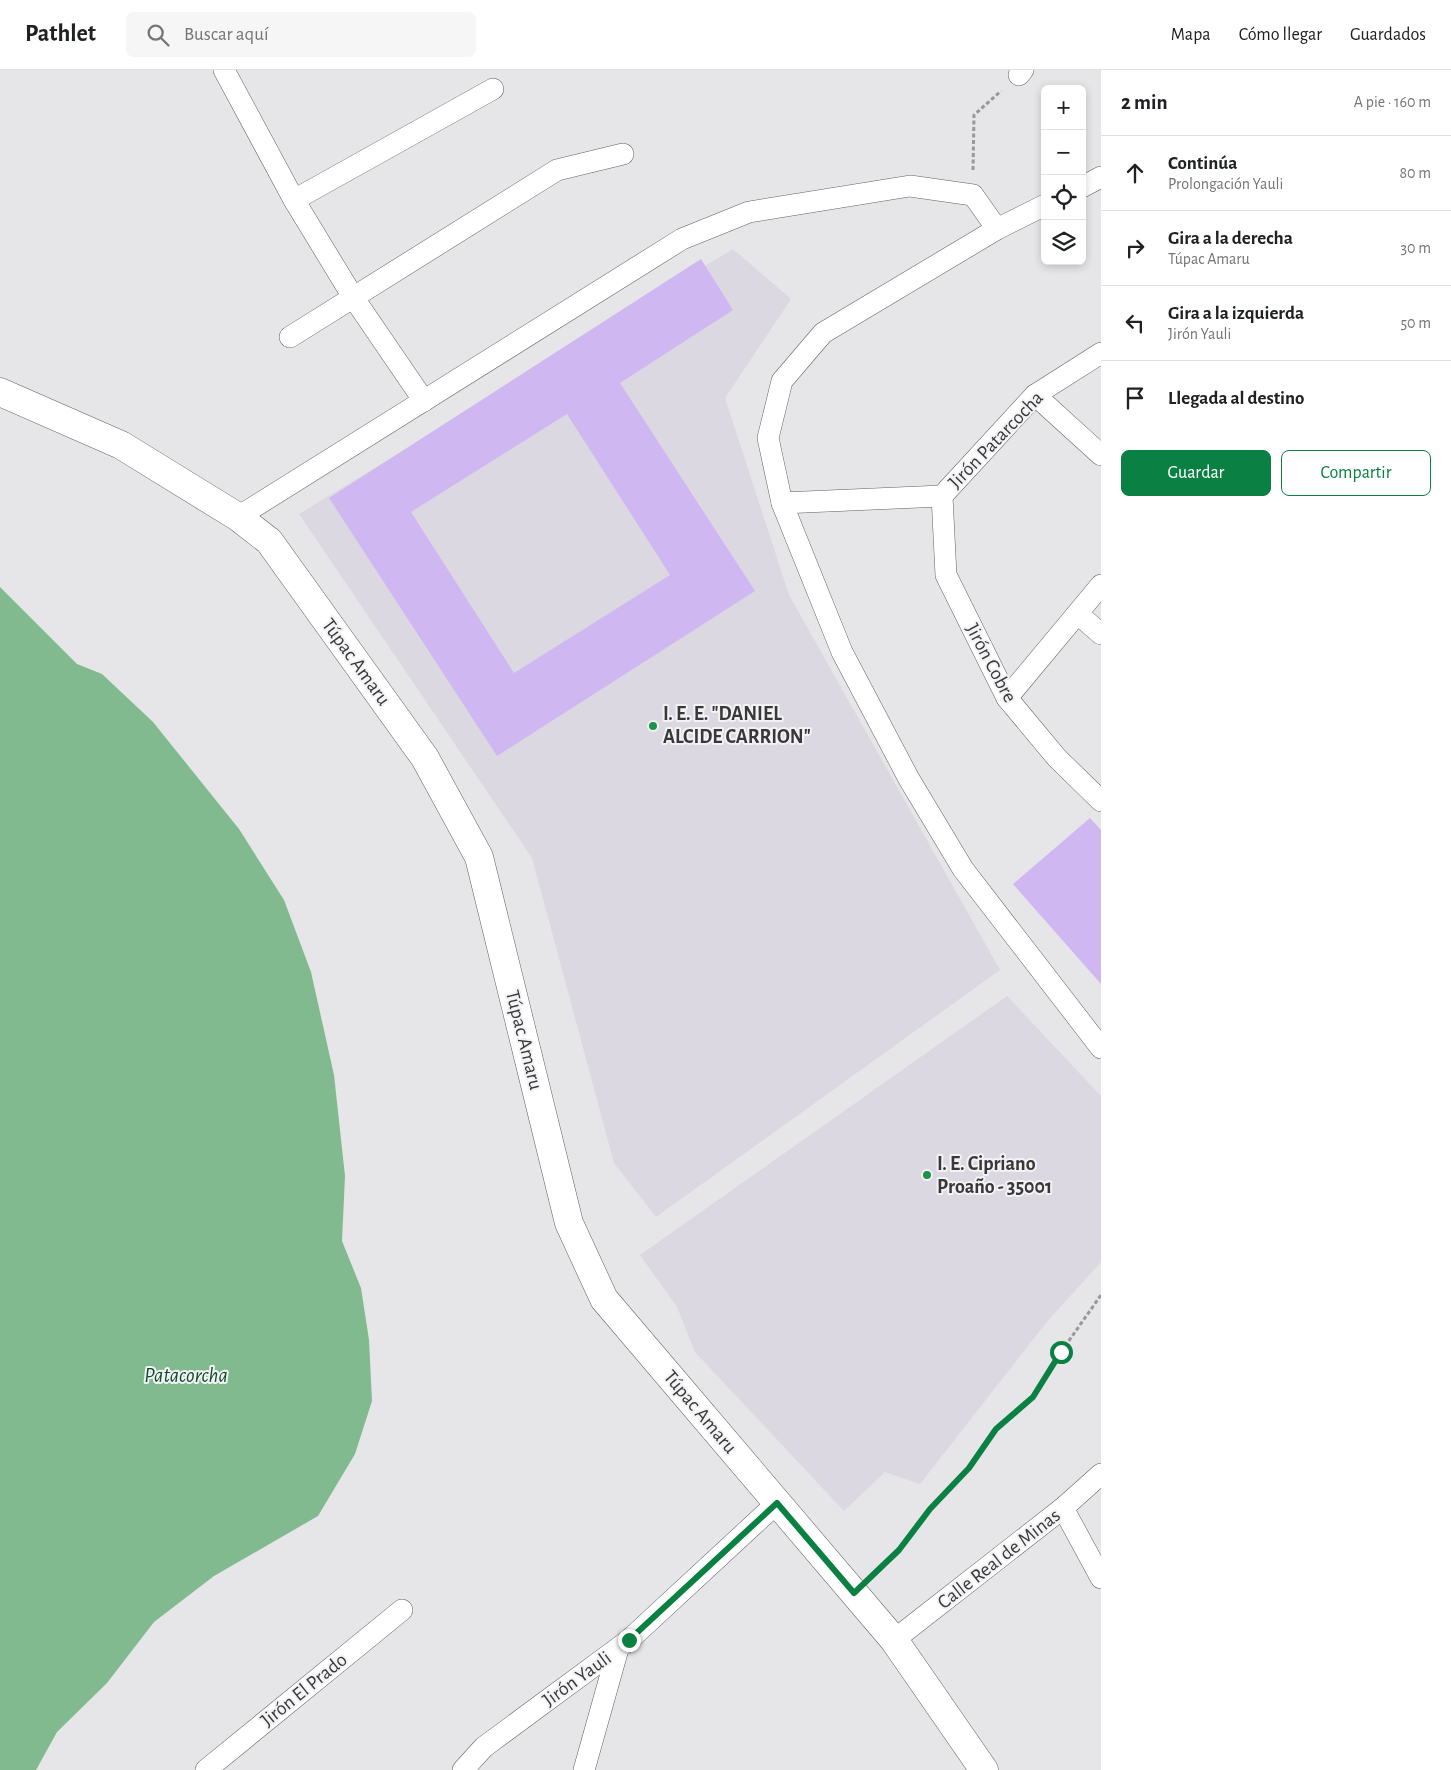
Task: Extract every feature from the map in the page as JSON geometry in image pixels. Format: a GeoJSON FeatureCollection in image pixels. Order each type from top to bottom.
{"type":"FeatureCollection","features":[{"type":"Feature","properties":{"kind":"street"},"geometry":{"type":"LineString","coordinates":[[224,70],[294,200],[353,297],[424,401]]}},
{"type":"Feature","properties":{"kind":"street"},"geometry":{"type":"LineString","coordinates":[[294,200],[493,89]]}},
{"type":"Feature","properties":{"kind":"street"},"geometry":{"type":"LineString","coordinates":[[290,337],[557,170],[623,154]]}},
{"type":"Feature","properties":{"kind":"street"},"geometry":{"type":"LineString","coordinates":[[1086,184],[1101,177]]}},
{"type":"Feature","properties":{"kind":"street"},"geometry":{"type":"LineString","coordinates":[[238,517],[682,239],[749,212],[910,186],[972,195],[997,229]]}},
{"type":"Feature","properties":{"kind":"street"},"geometry":{"type":"LineString","coordinates":[[1041,207],[997,229],[823,333],[782,381],[768,438],[782,503],[842,652],[909,779],[963,869],[1101,1048]]}},
{"type":"Feature","properties":{"kind":"street","name":"Jirón Patarcocha"},"geometry":{"type":"LineString","coordinates":[[942,496],[1035,394],[1101,353]]}},
{"type":"Feature","properties":{"kind":"street","name":"Túpac Amaru"},"geometry":{"type":"LineString","coordinates":[[0,392],[121,445],[238,517],[269,541],[425,758],[479,857],[569,1223],[604,1299],[894,1640],[984,1770]]}},
{"type":"Feature","properties":{"kind":"street"},"geometry":{"type":"LineString","coordinates":[[1035,394],[1101,455]]}},
{"type":"Feature","properties":{"kind":"street"},"geometry":{"type":"LineString","coordinates":[[782,503],[942,496]]}},
{"type":"Feature","properties":{"kind":"street","name":"Jirón Cobre"},"geometry":{"type":"LineString","coordinates":[[942,496],[946,575],[1007,698],[1057,758],[1101,801]]}},
{"type":"Feature","properties":{"kind":"street"},"geometry":{"type":"LineString","coordinates":[[1007,698],[1101,585]]}},
{"type":"Feature","properties":{"kind":"street"},"geometry":{"type":"LineString","coordinates":[[1078,614],[1101,634]]}},
{"type":"Feature","properties":{"kind":"street","name":"Calle Real de Minas"},"geometry":{"type":"LineString","coordinates":[[894,1640],[1063,1508],[1101,1474]]}},
{"type":"Feature","properties":{"kind":"street","name":"Jirón Yauli"},"geometry":{"type":"LineString","coordinates":[[463,1770],[484,1747],[618,1649],[777,1503]]}},
{"type":"Feature","properties":{"kind":"street"},"geometry":{"type":"LineString","coordinates":[[1063,1508],[1101,1578]]}},
{"type":"Feature","properties":{"kind":"street","name":"Jirón El Prado"},"geometry":{"type":"LineString","coordinates":[[206,1770],[402,1610]]}},
{"type":"Feature","properties":{"kind":"street"},"geometry":{"type":"LineString","coordinates":[[584,1770],[618,1649]]}},
{"type":"Feature","properties":{"kind":"path"},"geometry":{"type":"LineString","coordinates":[[972,195],[974,116],[1021,73]]}},
{"type":"Feature","properties":{"kind":"path"},"geometry":{"type":"LineString","coordinates":[[854,1593],[899,1550],[930,1509],[969,1468],[996,1429],[1033,1397],[1101,1294]]}},
{"type":"Feature","properties":{"kind":"shaded area","name":"I. E. E. \"DANIEL ALCIDE CARRION\""},"geometry":{"type":"Polygon","coordinates":[[[733,249],[791,299],[725,398],[789,595],[1000,970],[656,1217],[614,1163],[532,858],[299,514],[733,249]]]}},
{"type":"Feature","properties":{"kind":"shaded area","name":"I. E. Cipriano Proaño - 35001"},"geometry":{"type":"Polygon","coordinates":[[[1007,996],[1101,1096],[1101,1262],[1046,1323],[920,1484],[885,1472],[844,1511],[695,1352],[677,1307],[640,1255],[1007,996]]]}},
{"type":"Feature","properties":{"kind":"water","name":"Patacorcha"},"geometry":{"type":"Polygon","coordinates":[[[0,587],[77,664],[102,674],[153,722],[239,829],[284,900],[311,972],[334,1075],[345,1176],[342,1241],[361,1288],[369,1340],[372,1401],[355,1454],[318,1516],[214,1576],[154,1622],[107,1683],[57,1732],[36,1770],[0,1770],[0,587]]]}},
{"type":"Feature","properties":{"kind":"building"},"geometry":{"type":"Polygon","coordinates":[[[701,259],[733,310],[620,383],[755,591],[497,756],[329,498],[701,259]],[[567,414],[411,512],[514,673],[670,575],[567,414]]]}},
{"type":"Feature","properties":{"kind":"building"},"geometry":{"type":"Polygon","coordinates":[[[1090,818],[1101,830],[1101,984],[1013,884],[1090,818]]]}},
{"type":"Feature","properties":{"kind":"place","name":"I. E. E. \"DANIEL ALCIDE CARRION\""},"geometry":{"type":"Point","coordinates":[653,726]}},
{"type":"Feature","properties":{"kind":"place","name":"I. E. Cipriano Proaño - 35001"},"geometry":{"type":"Point","coordinates":[927,1175]}},
{"type":"Feature","properties":{"kind":"route"},"geometry":{"type":"LineString","coordinates":[[629,1640],[777,1503],[854,1593],[899,1550],[930,1509],[969,1468],[996,1429],[1033,1397],[1061,1352]]}}]}
